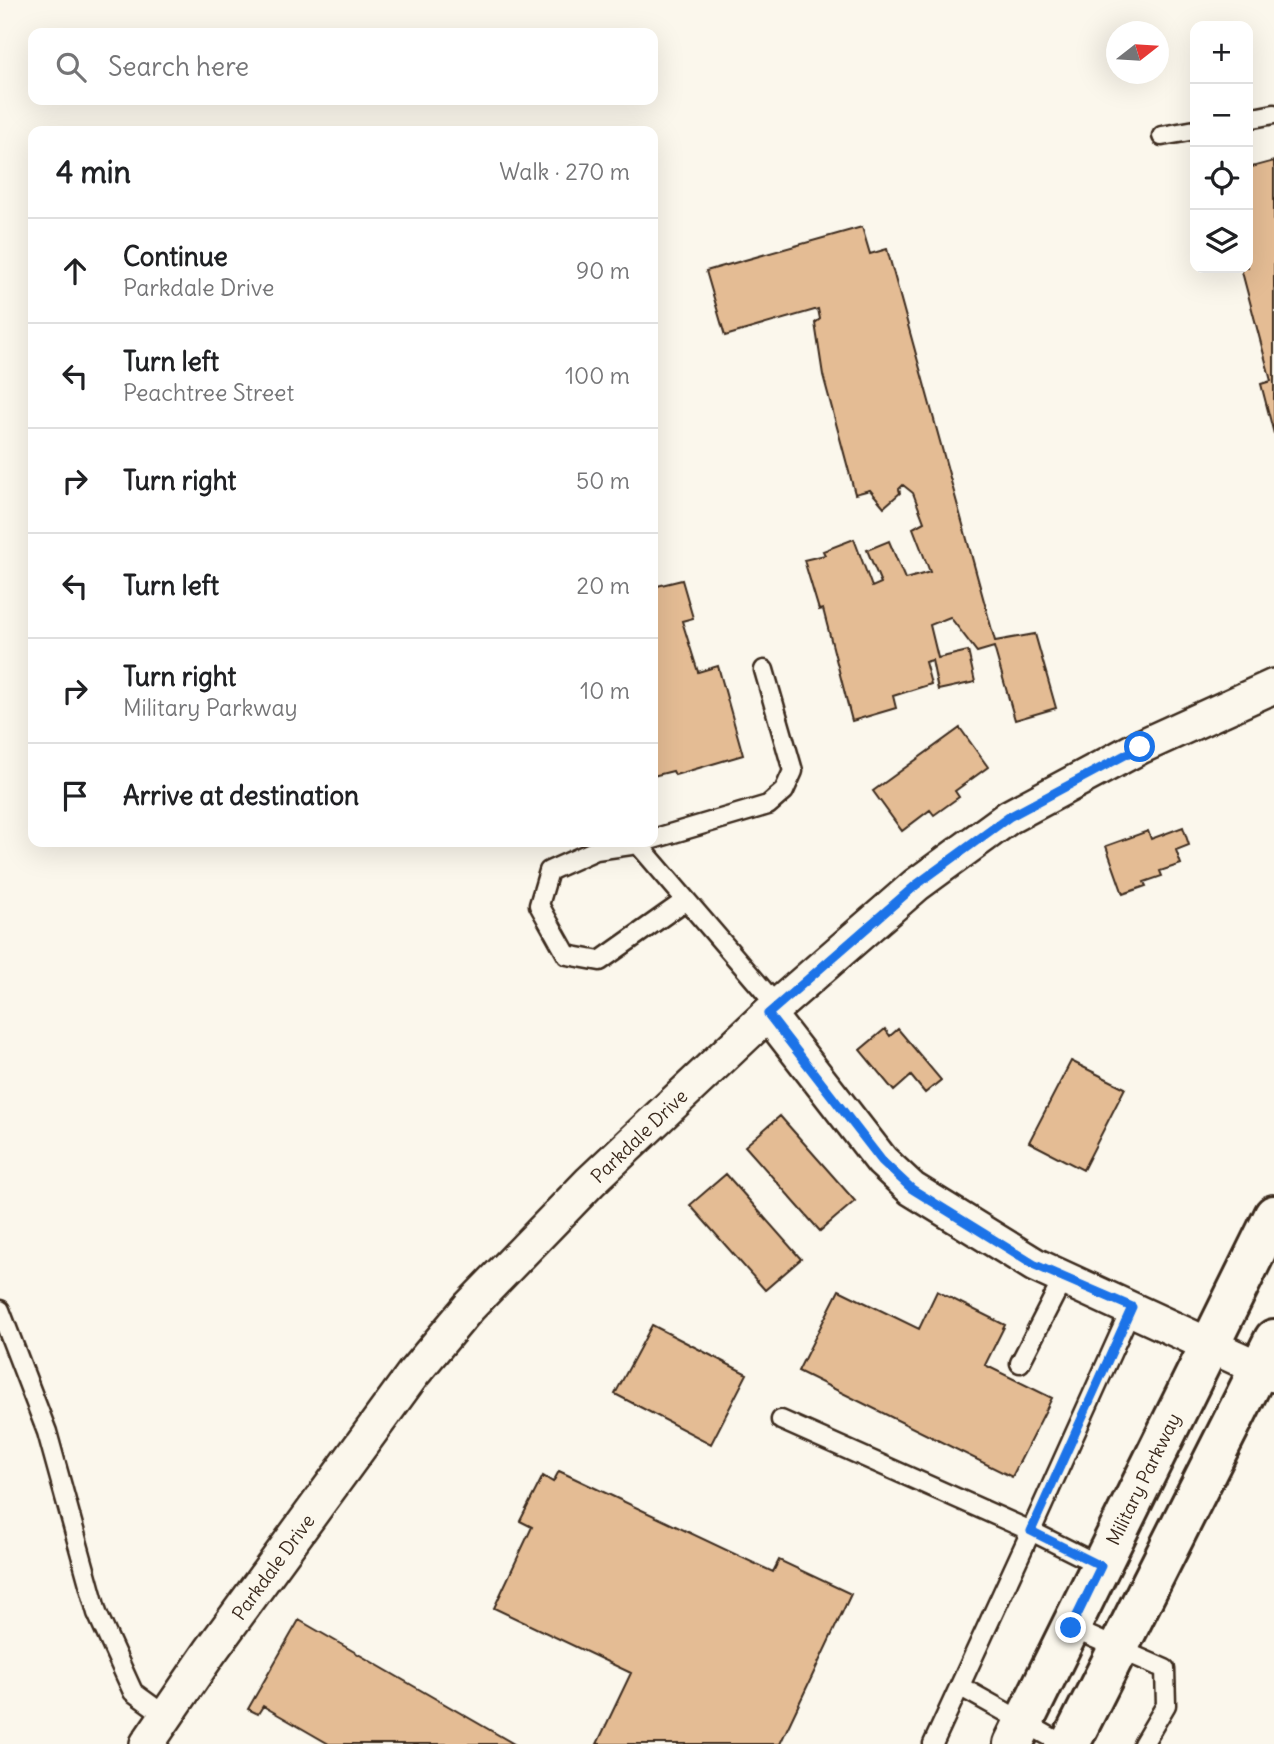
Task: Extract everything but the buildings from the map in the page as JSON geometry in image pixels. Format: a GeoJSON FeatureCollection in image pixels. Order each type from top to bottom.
{"type":"FeatureCollection","features":[{"type":"Feature","properties":{"kind":"main road","name":"Military Parkway"},"geometry":{"type":"LineString","coordinates":[[1019,1732],[1274,1215]]}},
{"type":"Feature","properties":{"kind":"main road"},"geometry":{"type":"LineString","coordinates":[[1070,1744],[1269,1361]]}},
{"type":"Feature","properties":{"kind":"street","name":"Parkdale Drive"},"geometry":{"type":"LineString","coordinates":[[147,1744],[413,1374],[469,1307],[590,1182],[772,1010],[916,885],[1009,817],[1140,747],[1274,686]]}},
{"type":"Feature","properties":{"kind":"street"},"geometry":{"type":"LineString","coordinates":[[772,1010],[882,1161],[912,1189],[1035,1265],[1063,1279],[1132,1307],[1210,1345],[1269,1361]]}},
{"type":"Feature","properties":{"kind":"lane"},"geometry":{"type":"LineString","coordinates":[[1253,119],[1274,114]]}},
{"type":"Feature","properties":{"kind":"lane"},"geometry":{"type":"LineString","coordinates":[[1162,136],[1190,131]]}},
{"type":"Feature","properties":{"kind":"lane"},"geometry":{"type":"LineString","coordinates":[[658,838],[768,805],[784,791],[793,771],[764,670]]}},
{"type":"Feature","properties":{"kind":"lane"},"geometry":{"type":"LineString","coordinates":[[614,847],[596,850],[549,871],[539,905],[567,955],[600,961],[686,900]]}},
{"type":"Feature","properties":{"kind":"lane"},"geometry":{"type":"LineString","coordinates":[[641,847],[772,1010]]}},
{"type":"Feature","properties":{"kind":"lane"},"geometry":{"type":"LineString","coordinates":[[1020,1363],[1063,1279]]}},
{"type":"Feature","properties":{"kind":"lane"},"geometry":{"type":"LineString","coordinates":[[933,1744],[1132,1307]]}},
{"type":"Feature","properties":{"kind":"lane"},"geometry":{"type":"LineString","coordinates":[[0,1310],[47,1432],[97,1613],[133,1692],[166,1716]]}},
{"type":"Feature","properties":{"kind":"lane"},"geometry":{"type":"LineString","coordinates":[[781,1420],[1031,1531],[1101,1566]]}},
{"type":"Feature","properties":{"kind":"lane"},"geometry":{"type":"LineString","coordinates":[[1071,1628],[1165,1669],[1166,1705],[1143,1744]]}},
{"type":"Feature","properties":{"kind":"lane"},"geometry":{"type":"LineString","coordinates":[[961,1687],[1019,1732],[1063,1744]]}},
{"type":"Feature","properties":{"kind":"route"},"geometry":{"type":"LineString","coordinates":[[1071,1628],[1101,1566],[1031,1531],[1132,1307],[1035,1265],[912,1189],[882,1161],[768,1014],[916,885],[1009,817],[1140,747]]}}]}
